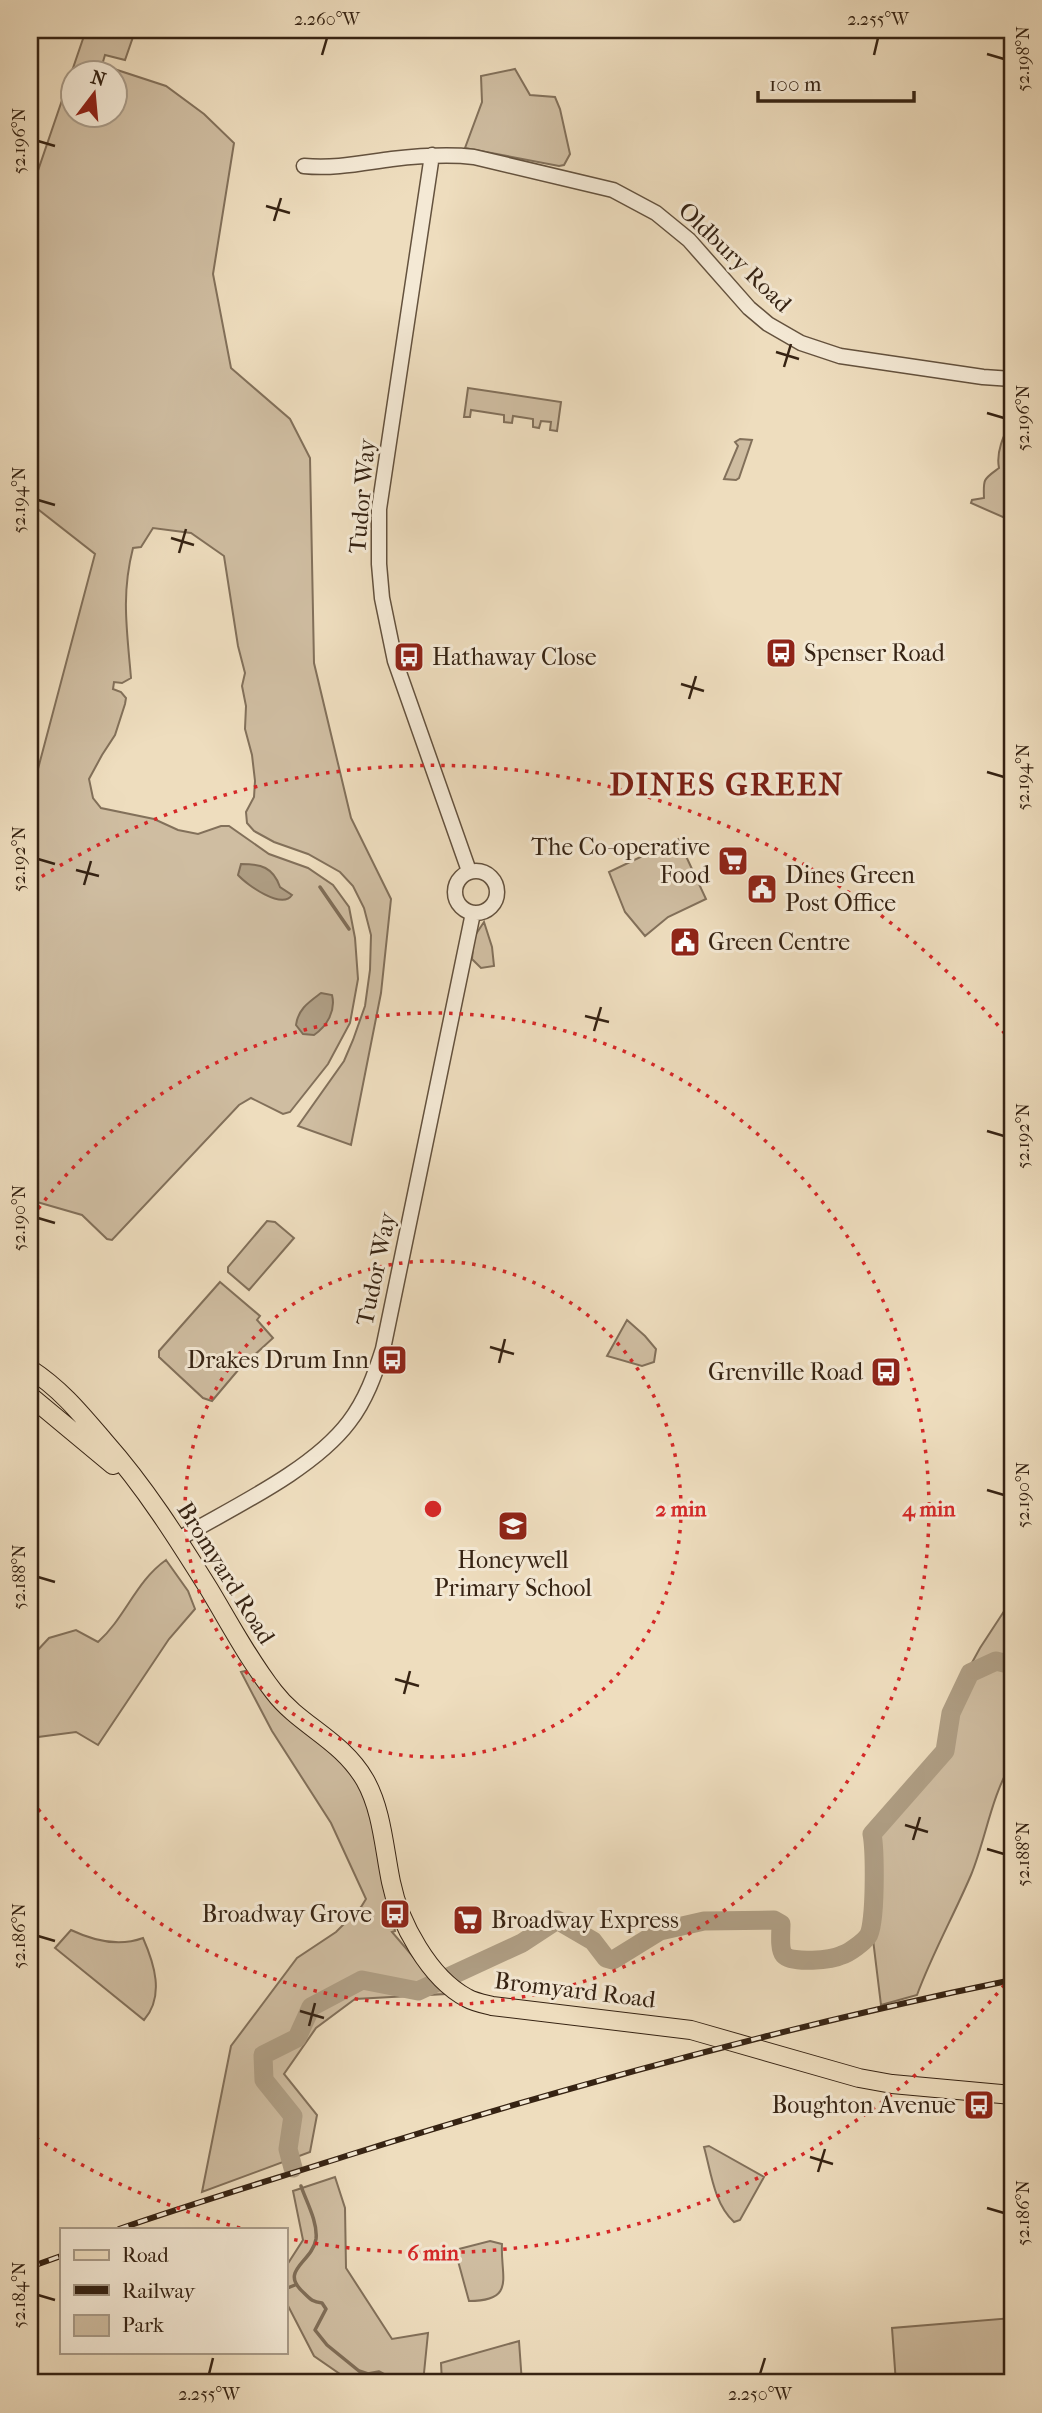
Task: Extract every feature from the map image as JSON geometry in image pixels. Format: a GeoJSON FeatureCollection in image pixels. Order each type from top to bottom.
{"type":"FeatureCollection","features":[{"type":"Feature","properties":{"kind":"main road","name":"Bromyard Road"},"geometry":{"type":"LineString","coordinates":[[30,1369],[44,1378],[80,1411],[148,1494],[247,1654],[276,1695],[352,1761],[365,1781],[380,1821],[391,1885],[402,1918],[432,1969],[452,1989],[469,2000],[492,2006],[691,2030],[859,2078],[892,2084],[1012,2095]]}},
{"type":"Feature","properties":{"kind":"main road","name":"Bromyard Road"},"geometry":{"type":"LineString","coordinates":[[30,1381],[105,1442]]}},
{"type":"Feature","properties":{"kind":"main road"},"geometry":{"type":"LineString","coordinates":[[30,1396],[148,1494]]}},
{"type":"Feature","properties":{"kind":"street","name":"Oldbury Road"},"geometry":{"type":"LineString","coordinates":[[304,166],[337,167],[432,155],[474,157],[613,190],[656,213],[689,240],[749,307],[781,334],[839,356],[1012,379]]}},
{"type":"Feature","properties":{"kind":"street","name":"Tudor Way"},"geometry":{"type":"LineString","coordinates":[[432,155],[379,509],[379,564],[395,661],[469,871]]}},
{"type":"Feature","properties":{"kind":"street"},"geometry":{"type":"LineString","coordinates":[[469,871],[487,873],[494,879],[498,889],[497,899],[483,912],[472,913],[462,908],[456,899],[455,888],[460,877],[469,871]]}},
{"type":"Feature","properties":{"kind":"street","name":"Tudor Way"},"geometry":{"type":"LineString","coordinates":[[177,1540],[309,1461],[331,1443],[350,1421],[373,1379],[383,1349],[472,913]]}},
{"type":"Feature","properties":{"kind":"green space"},"geometry":{"type":"Polygon","coordinates":[[[86,30],[124,30],[134,34],[125,60],[105,55],[104,60],[76,60],[86,30]]]}},
{"type":"Feature","properties":{"kind":"green space"},"geometry":{"type":"Polygon","coordinates":[[[515,69],[530,95],[555,97],[570,154],[564,165],[465,148],[482,102],[481,76],[515,69]]]}},
{"type":"Feature","properties":{"kind":"green space"},"geometry":{"type":"Polygon","coordinates":[[[130,74],[166,86],[204,114],[234,143],[213,274],[231,368],[290,419],[310,458],[314,663],[351,818],[391,899],[381,993],[351,1145],[298,1126],[344,1061],[365,1006],[371,935],[364,908],[353,886],[340,872],[308,854],[274,842],[254,831],[247,823],[246,812],[254,797],[255,781],[245,729],[246,706],[242,686],[245,673],[238,646],[224,556],[191,533],[153,528],[141,547],[133,548],[129,565],[126,597],[131,678],[122,683],[114,682],[113,689],[126,698],[125,704],[115,735],[89,779],[93,798],[101,808],[154,819],[178,830],[198,834],[229,826],[269,854],[308,868],[333,885],[349,907],[355,938],[358,979],[350,1023],[328,1064],[290,1112],[283,1114],[251,1098],[239,1105],[112,1240],[107,1239],[82,1215],[30,1200],[30,799],[95,554],[30,503],[30,194],[60,106],[60,130],[130,130],[130,74]]]}},
{"type":"Feature","properties":{"kind":"green space"},"geometry":{"type":"Polygon","coordinates":[[[468,388],[561,402],[557,431],[550,430],[551,422],[541,421],[539,428],[533,427],[533,419],[513,416],[512,423],[504,422],[504,415],[471,410],[470,417],[464,417],[468,388]]]}},
{"type":"Feature","properties":{"kind":"green space"},"geometry":{"type":"Polygon","coordinates":[[[1012,423],[1012,521],[971,503],[972,500],[984,498],[984,483],[987,477],[999,468],[1001,444],[1012,423]]]}},
{"type":"Feature","properties":{"kind":"green space"},"geometry":{"type":"Polygon","coordinates":[[[740,439],[752,440],[739,478],[724,479],[738,446],[735,442],[740,439]]]}},
{"type":"Feature","properties":{"kind":"green space"},"geometry":{"type":"Polygon","coordinates":[[[678,839],[706,899],[668,917],[645,936],[625,912],[609,872],[678,839]]]}},
{"type":"Feature","properties":{"kind":"green space"},"geometry":{"type":"Polygon","coordinates":[[[484,922],[492,947],[494,966],[481,968],[472,959],[474,937],[484,922]]]}},
{"type":"Feature","properties":{"kind":"green space"},"geometry":{"type":"Polygon","coordinates":[[[267,1221],[275,1222],[294,1238],[249,1290],[228,1272],[228,1267],[267,1221]]]}},
{"type":"Feature","properties":{"kind":"green space"},"geometry":{"type":"Polygon","coordinates":[[[220,1282],[260,1316],[257,1320],[273,1338],[239,1369],[212,1401],[203,1398],[159,1357],[159,1351],[220,1282]]]}},
{"type":"Feature","properties":{"kind":"green space"},"geometry":{"type":"Polygon","coordinates":[[[627,1320],[656,1349],[654,1362],[642,1366],[607,1356],[627,1320]]]}},
{"type":"Feature","properties":{"kind":"green space"},"geometry":{"type":"Polygon","coordinates":[[[166,1560],[188,1591],[195,1609],[169,1639],[98,1745],[76,1732],[30,1738],[30,1686],[33,1684],[35,1653],[49,1638],[76,1630],[98,1642],[116,1622],[147,1578],[166,1560]]]}},
{"type":"Feature","properties":{"kind":"green space"},"geometry":{"type":"Polygon","coordinates":[[[1012,1599],[1012,1762],[999,1789],[971,1875],[917,1995],[881,2005],[871,1923],[875,1851],[872,1834],[945,1751],[945,1712],[980,1648],[1012,1599]]]}},
{"type":"Feature","properties":{"kind":"green space"},"geometry":{"type":"Polygon","coordinates":[[[249,1670],[338,1752],[361,1784],[374,1821],[395,1931],[392,1932],[445,1994],[355,1999],[316,2028],[284,2074],[317,2115],[310,2152],[202,2192],[231,2046],[297,1958],[336,1932],[366,1899],[331,1823],[272,1731],[241,1672],[249,1670]]]}},
{"type":"Feature","properties":{"kind":"green space"},"geometry":{"type":"Polygon","coordinates":[[[71,1930],[107,1942],[143,1938],[156,1979],[154,2001],[144,2020],[55,1948],[71,1930]]]}},
{"type":"Feature","properties":{"kind":"green space"},"geometry":{"type":"Polygon","coordinates":[[[709,2146],[764,2177],[740,2220],[734,2222],[727,2215],[718,2197],[704,2147],[709,2146]]]}},
{"type":"Feature","properties":{"kind":"green space"},"geometry":{"type":"Polygon","coordinates":[[[335,2177],[345,2208],[346,2268],[392,2339],[428,2333],[423,2383],[353,2383],[314,2356],[287,2304],[287,2265],[303,2240],[293,2191],[335,2177]]]}},
{"type":"Feature","properties":{"kind":"green space"},"geometry":{"type":"Polygon","coordinates":[[[490,2241],[502,2244],[503,2284],[494,2297],[469,2301],[455,2250],[490,2241]]]}},
{"type":"Feature","properties":{"kind":"green space"},"geometry":{"type":"Polygon","coordinates":[[[1012,2318],[1012,2383],[896,2383],[892,2328],[1012,2318]]]}},
{"type":"Feature","properties":{"kind":"green space"},"geometry":{"type":"Polygon","coordinates":[[[519,2341],[522,2383],[442,2383],[441,2363],[519,2341]]]}},
{"type":"Feature","properties":{"kind":"shaded area"},"geometry":{"type":"Polygon","coordinates":[[[241,864],[255,865],[270,871],[280,887],[292,895],[281,900],[256,890],[238,875],[241,864]]]}},
{"type":"Feature","properties":{"kind":"shaded area"},"geometry":{"type":"Polygon","coordinates":[[[321,993],[332,995],[333,1007],[329,1018],[314,1035],[303,1034],[296,1025],[299,1015],[305,1006],[321,993]]]}},
{"type":"Feature","properties":{"kind":"waterway"},"geometry":{"type":"LineString","coordinates":[[320,887],[349,929]]}},
{"type":"Feature","properties":{"kind":"waterway"},"geometry":{"type":"LineString","coordinates":[[293,2168],[288,2149],[293,2116],[264,2080],[263,2055],[297,2038],[311,2007],[362,1980],[418,1991],[522,1943],[557,1920],[593,1941],[606,1958],[613,1960],[660,1931],[704,1921],[774,1920],[781,1924],[782,1952],[788,1958],[812,1960],[837,1957],[856,1947],[868,1936],[871,1929],[874,1903],[872,1834],[945,1751],[951,1713],[970,1673],[996,1661],[1012,1665]]}},
{"type":"Feature","properties":{"kind":"waterway"},"geometry":{"type":"LineString","coordinates":[[301,2186],[313,2219],[316,2239],[294,2278],[306,2295],[322,2303],[326,2309],[315,2330],[327,2345],[359,2371],[368,2374],[379,2372],[396,2383]]}},
{"type":"Feature","properties":{"kind":"waterway"},"geometry":{"type":"LineString","coordinates":[[287,2288],[295,2285]]}},
{"type":"Feature","properties":{"kind":"railway"},"geometry":{"type":"LineString","coordinates":[[122,2228],[428,2131],[594,2082],[844,2017],[1012,1980]]}},
{"type":"Feature","properties":{"kind":"railway"},"geometry":{"type":"LineString","coordinates":[[30,2267],[60,2256]]}},
{"type":"Feature","properties":{"kind":"place","name":"Spenser Road"},"geometry":{"type":"Point","coordinates":[781,653]}},
{"type":"Feature","properties":{"kind":"place","name":"Hathaway Close"},"geometry":{"type":"Point","coordinates":[409,657]}},
{"type":"Feature","properties":{"kind":"place","name":"The Co-operative Food"},"geometry":{"type":"Point","coordinates":[733,861]}},
{"type":"Feature","properties":{"kind":"place","name":"Dines Green Post Office"},"geometry":{"type":"Point","coordinates":[762,889]}},
{"type":"Feature","properties":{"kind":"place","name":"Green Centre"},"geometry":{"type":"Point","coordinates":[685,942]}},
{"type":"Feature","properties":{"kind":"place","name":"Drakes Drum Inn"},"geometry":{"type":"Point","coordinates":[392,1360]}},
{"type":"Feature","properties":{"kind":"place","name":"Grenville Road"},"geometry":{"type":"Point","coordinates":[886,1372]}},
{"type":"Feature","properties":{"kind":"place","name":"Honeywell Primary School"},"geometry":{"type":"Point","coordinates":[513,1526]}},
{"type":"Feature","properties":{"kind":"place","name":"Broadway Grove"},"geometry":{"type":"Point","coordinates":[395,1914]}},
{"type":"Feature","properties":{"kind":"place","name":"Broadway Express"},"geometry":{"type":"Point","coordinates":[468,1920]}},
{"type":"Feature","properties":{"kind":"place","name":"Boughton Avenue"},"geometry":{"type":"Point","coordinates":[979,2105]}},
{"type":"Feature","properties":{"kind":"district","name":"DINES GREEN"},"geometry":{"type":"Point","coordinates":[727,784]}}]}
